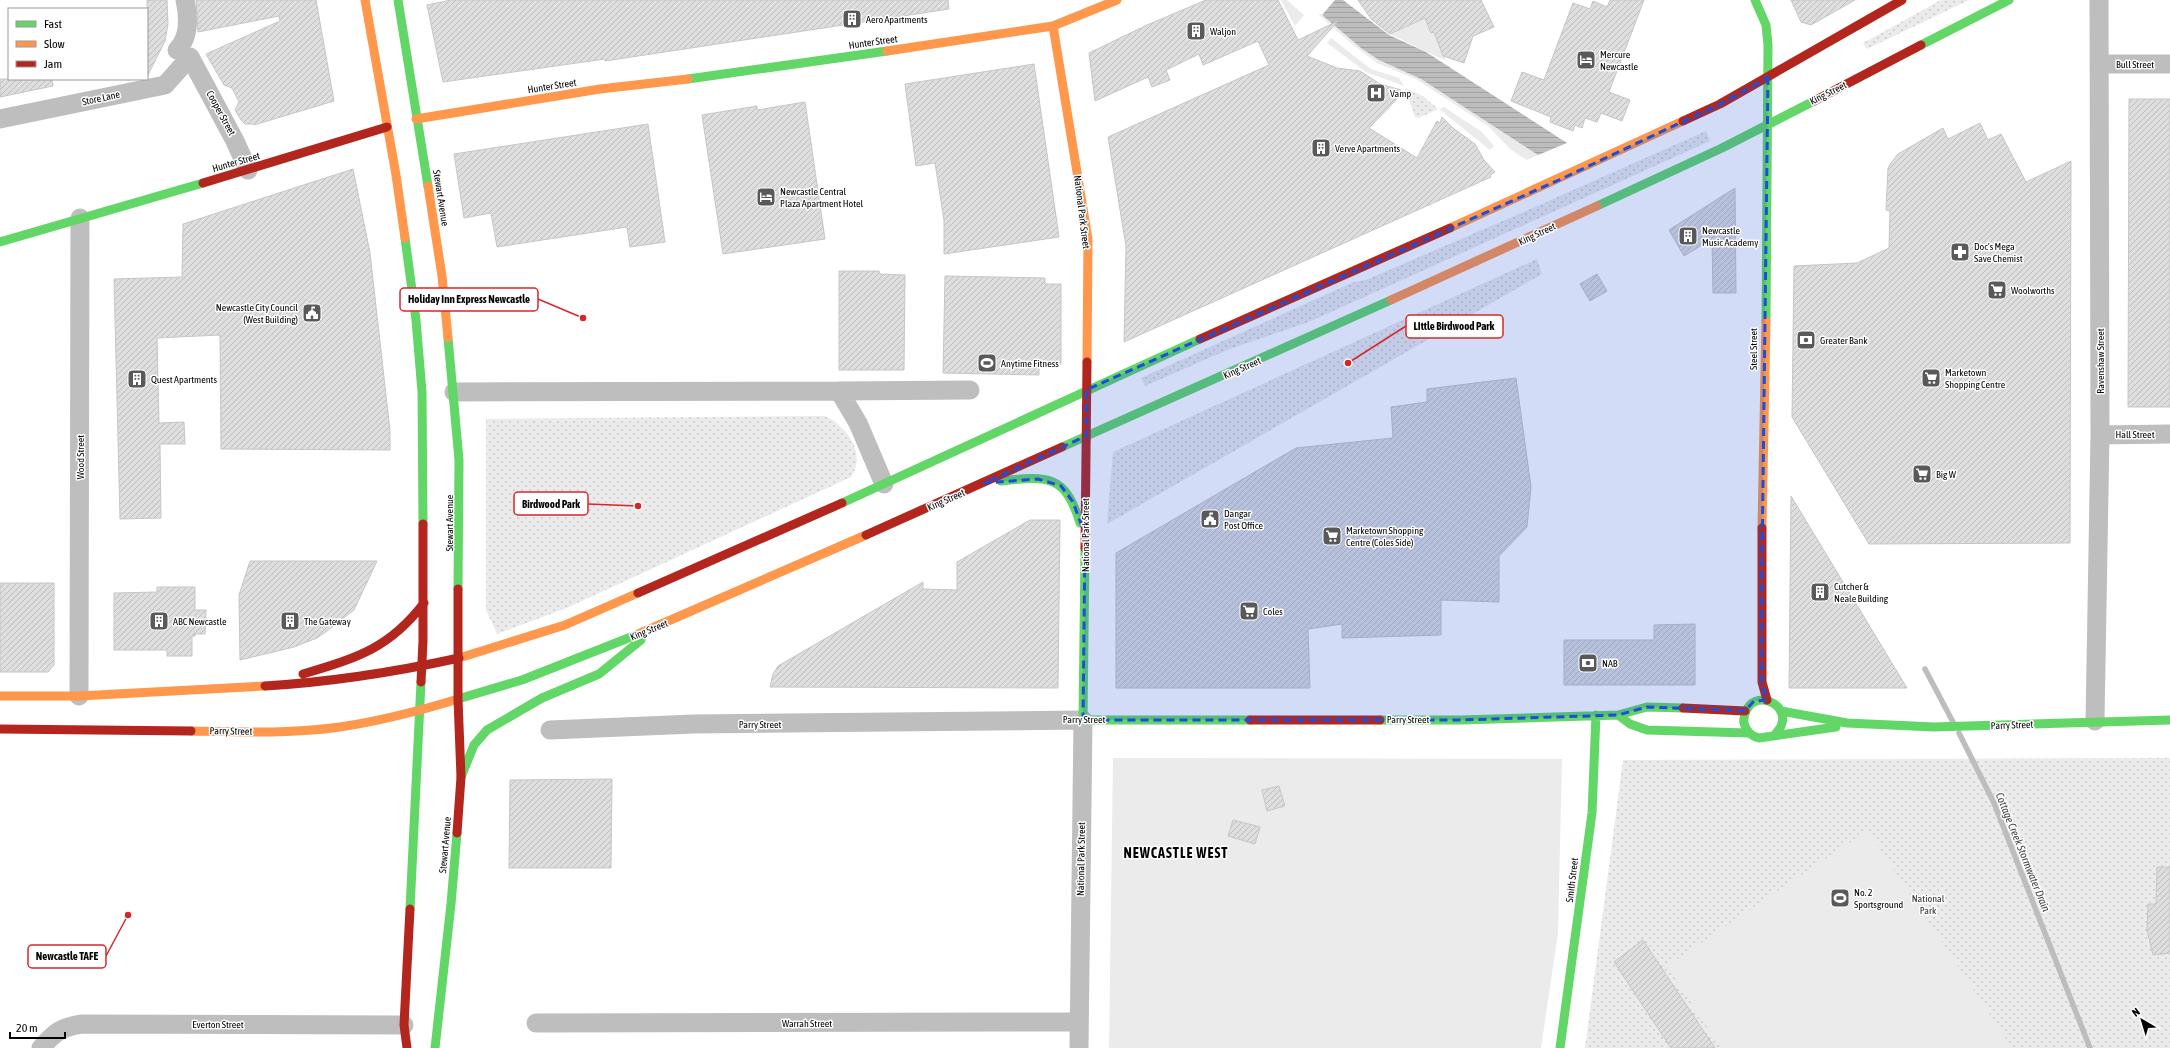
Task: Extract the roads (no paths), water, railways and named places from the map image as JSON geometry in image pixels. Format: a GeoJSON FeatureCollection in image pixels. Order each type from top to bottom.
{"type":"FeatureCollection","features":[{"type":"Feature","properties":{"kind":"main road"},"geometry":{"type":"LineString","coordinates":[[365,0],[390,126],[414,306],[422,392],[424,603],[419,711],[419,757],[404,1025],[407,1048]]}},
{"type":"Feature","properties":{"kind":"main road","name":"Stewart Avenue"},"geometry":{"type":"LineString","coordinates":[[398,0],[412,120],[431,197],[441,268],[454,392],[459,460],[458,699],[461,777],[451,904],[435,1048]]}},
{"type":"Feature","properties":{"kind":"main road","name":"Hunter Street"},"geometry":{"type":"LineString","coordinates":[[412,120],[600,89],[743,72],[1052,26],[1117,0]]}},
{"type":"Feature","properties":{"kind":"main road","name":"Steel Street"},"geometry":{"type":"LineString","coordinates":[[1756,0],[1766,24],[1768,76],[1762,566],[1762,682],[1767,700]]}},
{"type":"Feature","properties":{"kind":"main road"},"geometry":{"type":"LineString","coordinates":[[0,696],[79,699],[345,679],[459,658],[565,624],[884,484],[1086,390],[1559,180],[1720,104],[1902,0]]}},
{"type":"Feature","properties":{"kind":"main road","name":"King Street"},"geometry":{"type":"LineString","coordinates":[[458,699],[522,680],[661,625],[984,483],[1086,436],[1355,317],[1722,148],[2008,0]]}},
{"type":"Feature","properties":{"kind":"main road","name":"National Park Street"},"geometry":{"type":"LineString","coordinates":[[1052,26],[1088,239],[1082,720]]}},
{"type":"Feature","properties":{"kind":"main road","name":"Hunter Street"},"geometry":{"type":"LineString","coordinates":[[0,242],[248,170],[390,126]]}},
{"type":"Feature","properties":{"kind":"main road"},"geometry":{"type":"LineString","coordinates":[[984,483],[1020,478],[1038,479],[1062,486],[1073,502],[1085,535]]}},
{"type":"Feature","properties":{"kind":"main road"},"geometry":{"type":"LineString","coordinates":[[260,686],[352,659],[370,652],[404,629],[424,603]]}},
{"type":"Feature","properties":{"kind":"main road"},"geometry":{"type":"LineString","coordinates":[[461,777],[474,745],[487,730],[542,698],[599,674],[661,625]]}},
{"type":"Feature","properties":{"kind":"main road","name":"Parry Street"},"geometry":{"type":"LineString","coordinates":[[0,730],[79,725],[269,732],[339,727],[419,711],[458,699]]}},
{"type":"Feature","properties":{"kind":"main road"},"geometry":{"type":"LineString","coordinates":[[1748,733],[1743,720],[1745,710],[1754,701],[1767,700]]}},
{"type":"Feature","properties":{"kind":"main road","name":"Parry Street"},"geometry":{"type":"LineString","coordinates":[[1767,700],[1777,705],[1781,711],[1854,724],[1965,727],[2095,721],[2170,720]]}},
{"type":"Feature","properties":{"kind":"main road","name":"Parry Street"},"geometry":{"type":"LineString","coordinates":[[1082,720],[1461,720],[1596,715],[1618,716],[1647,707],[1745,710]]}},
{"type":"Feature","properties":{"kind":"main road"},"geometry":{"type":"LineString","coordinates":[[1774,736],[1782,723],[1781,711]]}},
{"type":"Feature","properties":{"kind":"main road","name":"Smith Street"},"geometry":{"type":"LineString","coordinates":[[1560,1048],[1592,813],[1596,715]]}},
{"type":"Feature","properties":{"kind":"main road","name":"Parry Street"},"geometry":{"type":"LineString","coordinates":[[1618,716],[1630,724],[1647,730],[1748,733],[1764,739],[1774,736],[1854,724]]}},
{"type":"Feature","properties":{"kind":"street","name":"Store Lane"},"geometry":{"type":"LineString","coordinates":[[0,119],[165,84],[184,54],[183,44],[188,25],[185,0]]}},
{"type":"Feature","properties":{"kind":"street","name":"Ravenshaw Street"},"geometry":{"type":"LineString","coordinates":[[2095,721],[2100,435],[2101,64],[2099,0]]}},
{"type":"Feature","properties":{"kind":"street","name":"Cooper Street"},"geometry":{"type":"LineString","coordinates":[[184,54],[235,141],[248,170]]}},
{"type":"Feature","properties":{"kind":"street","name":"Bull Street"},"geometry":{"type":"LineString","coordinates":[[2101,64],[2170,64]]}},
{"type":"Feature","properties":{"kind":"street","name":"Wood Street"},"geometry":{"type":"LineString","coordinates":[[79,699],[80,218]]}},
{"type":"Feature","properties":{"kind":"street"},"geometry":{"type":"LineString","coordinates":[[454,392],[970,390]]}},
{"type":"Feature","properties":{"kind":"street"},"geometry":{"type":"LineString","coordinates":[[839,391],[858,422],[884,484]]}},
{"type":"Feature","properties":{"kind":"street","name":"Hall Street"},"geometry":{"type":"LineString","coordinates":[[2100,435],[2170,434]]}},
{"type":"Feature","properties":{"kind":"street","name":"Parry Street"},"geometry":{"type":"LineString","coordinates":[[550,730],[694,724],[1082,720]]}},
{"type":"Feature","properties":{"kind":"street","name":"National Park Street"},"geometry":{"type":"LineString","coordinates":[[1079,1048],[1082,720]]}},
{"type":"Feature","properties":{"kind":"street","name":"Warrah Street"},"geometry":{"type":"LineString","coordinates":[[536,1023],[1079,1022]]}},
{"type":"Feature","properties":{"kind":"street","name":"Everton Street"},"geometry":{"type":"LineString","coordinates":[[41,1048],[53,1034],[66,1026],[82,1024],[404,1025]]}},
{"type":"Feature","properties":{"kind":"waterway","name":"Cottage Creek Stormwater Drain"},"geometry":{"type":"LineString","coordinates":[[1925,669],[1953,722]]}},
{"type":"Feature","properties":{"kind":"waterway","name":"Cottage Creek Stormwater Drain"},"geometry":{"type":"LineString","coordinates":[[1959,733],[1994,803],[2090,1048]]}},
{"type":"Feature","properties":{"kind":"place","name":"Aero Apartments"},"geometry":{"type":"Point","coordinates":[852,19]}},
{"type":"Feature","properties":{"kind":"place","name":"Waljon"},"geometry":{"type":"Point","coordinates":[1196,31]}},
{"type":"Feature","properties":{"kind":"place","name":"Mercure Newcastle"},"geometry":{"type":"Point","coordinates":[1586,60]}},
{"type":"Feature","properties":{"kind":"place","name":"Vamp"},"geometry":{"type":"Point","coordinates":[1376,93]}},
{"type":"Feature","properties":{"kind":"place","name":"Verve Apartments"},"geometry":{"type":"Point","coordinates":[1321,148]}},
{"type":"Feature","properties":{"kind":"place","name":"Newcastle Central Plaza Apartment Hotel"},"geometry":{"type":"Point","coordinates":[766,197]}},
{"type":"Feature","properties":{"kind":"place","name":"Newcastle Music Academy"},"geometry":{"type":"Point","coordinates":[1688,236]}},
{"type":"Feature","properties":{"kind":"place","name":"Doc’s Mega Save Chemist"},"geometry":{"type":"Point","coordinates":[1960,252]}},
{"type":"Feature","properties":{"kind":"place","name":"Woolworths"},"geometry":{"type":"Point","coordinates":[1997,290]}},
{"type":"Feature","properties":{"kind":"place","name":"Newcastle City Council (West Building)"},"geometry":{"type":"Point","coordinates":[312,313]}},
{"type":"Feature","properties":{"kind":"place","name":"Holiday Inn Express Newcastle"},"geometry":{"type":"Point","coordinates":[583,318]}},
{"type":"Feature","properties":{"kind":"place","name":"Greater Bank"},"geometry":{"type":"Point","coordinates":[1806,340]}},
{"type":"Feature","properties":{"kind":"place","name":"Anytime Fitness"},"geometry":{"type":"Point","coordinates":[987,363]}},
{"type":"Feature","properties":{"kind":"place","name":"LIttle Birdwood Park"},"geometry":{"type":"Point","coordinates":[1348,363]}},
{"type":"Feature","properties":{"kind":"place","name":"Marketown Shopping Centre"},"geometry":{"type":"Point","coordinates":[1931,378]}},
{"type":"Feature","properties":{"kind":"place","name":"Quest Apartments"},"geometry":{"type":"Point","coordinates":[137,379]}},
{"type":"Feature","properties":{"kind":"place","name":"Big W"},"geometry":{"type":"Point","coordinates":[1922,474]}},
{"type":"Feature","properties":{"kind":"place","name":"Birdwood Park"},"geometry":{"type":"Point","coordinates":[638,506]}},
{"type":"Feature","properties":{"kind":"place","name":"Dangar Post Office"},"geometry":{"type":"Point","coordinates":[1210,519]}},
{"type":"Feature","properties":{"kind":"place","name":"Marketown Shopping Centre (Coles Side)"},"geometry":{"type":"Point","coordinates":[1332,536]}},
{"type":"Feature","properties":{"kind":"place","name":"Cutcher & Neale Building"},"geometry":{"type":"Point","coordinates":[1820,592]}},
{"type":"Feature","properties":{"kind":"place","name":"Coles"},"geometry":{"type":"Point","coordinates":[1249,611]}},
{"type":"Feature","properties":{"kind":"place","name":"ABC Newcastle"},"geometry":{"type":"Point","coordinates":[159,621]}},
{"type":"Feature","properties":{"kind":"place","name":"The Gateway"},"geometry":{"type":"Point","coordinates":[290,621]}},
{"type":"Feature","properties":{"kind":"place","name":"NAB"},"geometry":{"type":"Point","coordinates":[1588,663]}},
{"type":"Feature","properties":{"kind":"place","name":"No. 2 Sportsground"},"geometry":{"type":"Point","coordinates":[1840,898]}},
{"type":"Feature","properties":{"kind":"place","name":"Newcastle TAFE"},"geometry":{"type":"Point","coordinates":[128,915]}},
{"type":"Feature","properties":{"kind":"district","name":"NEWCASTLE WEST"},"geometry":{"type":"Point","coordinates":[1176,853]}},
{"type":"Feature","properties":{"kind":"park label","name":"National Park"},"geometry":{"type":"Point","coordinates":[1928,904]}}]}
